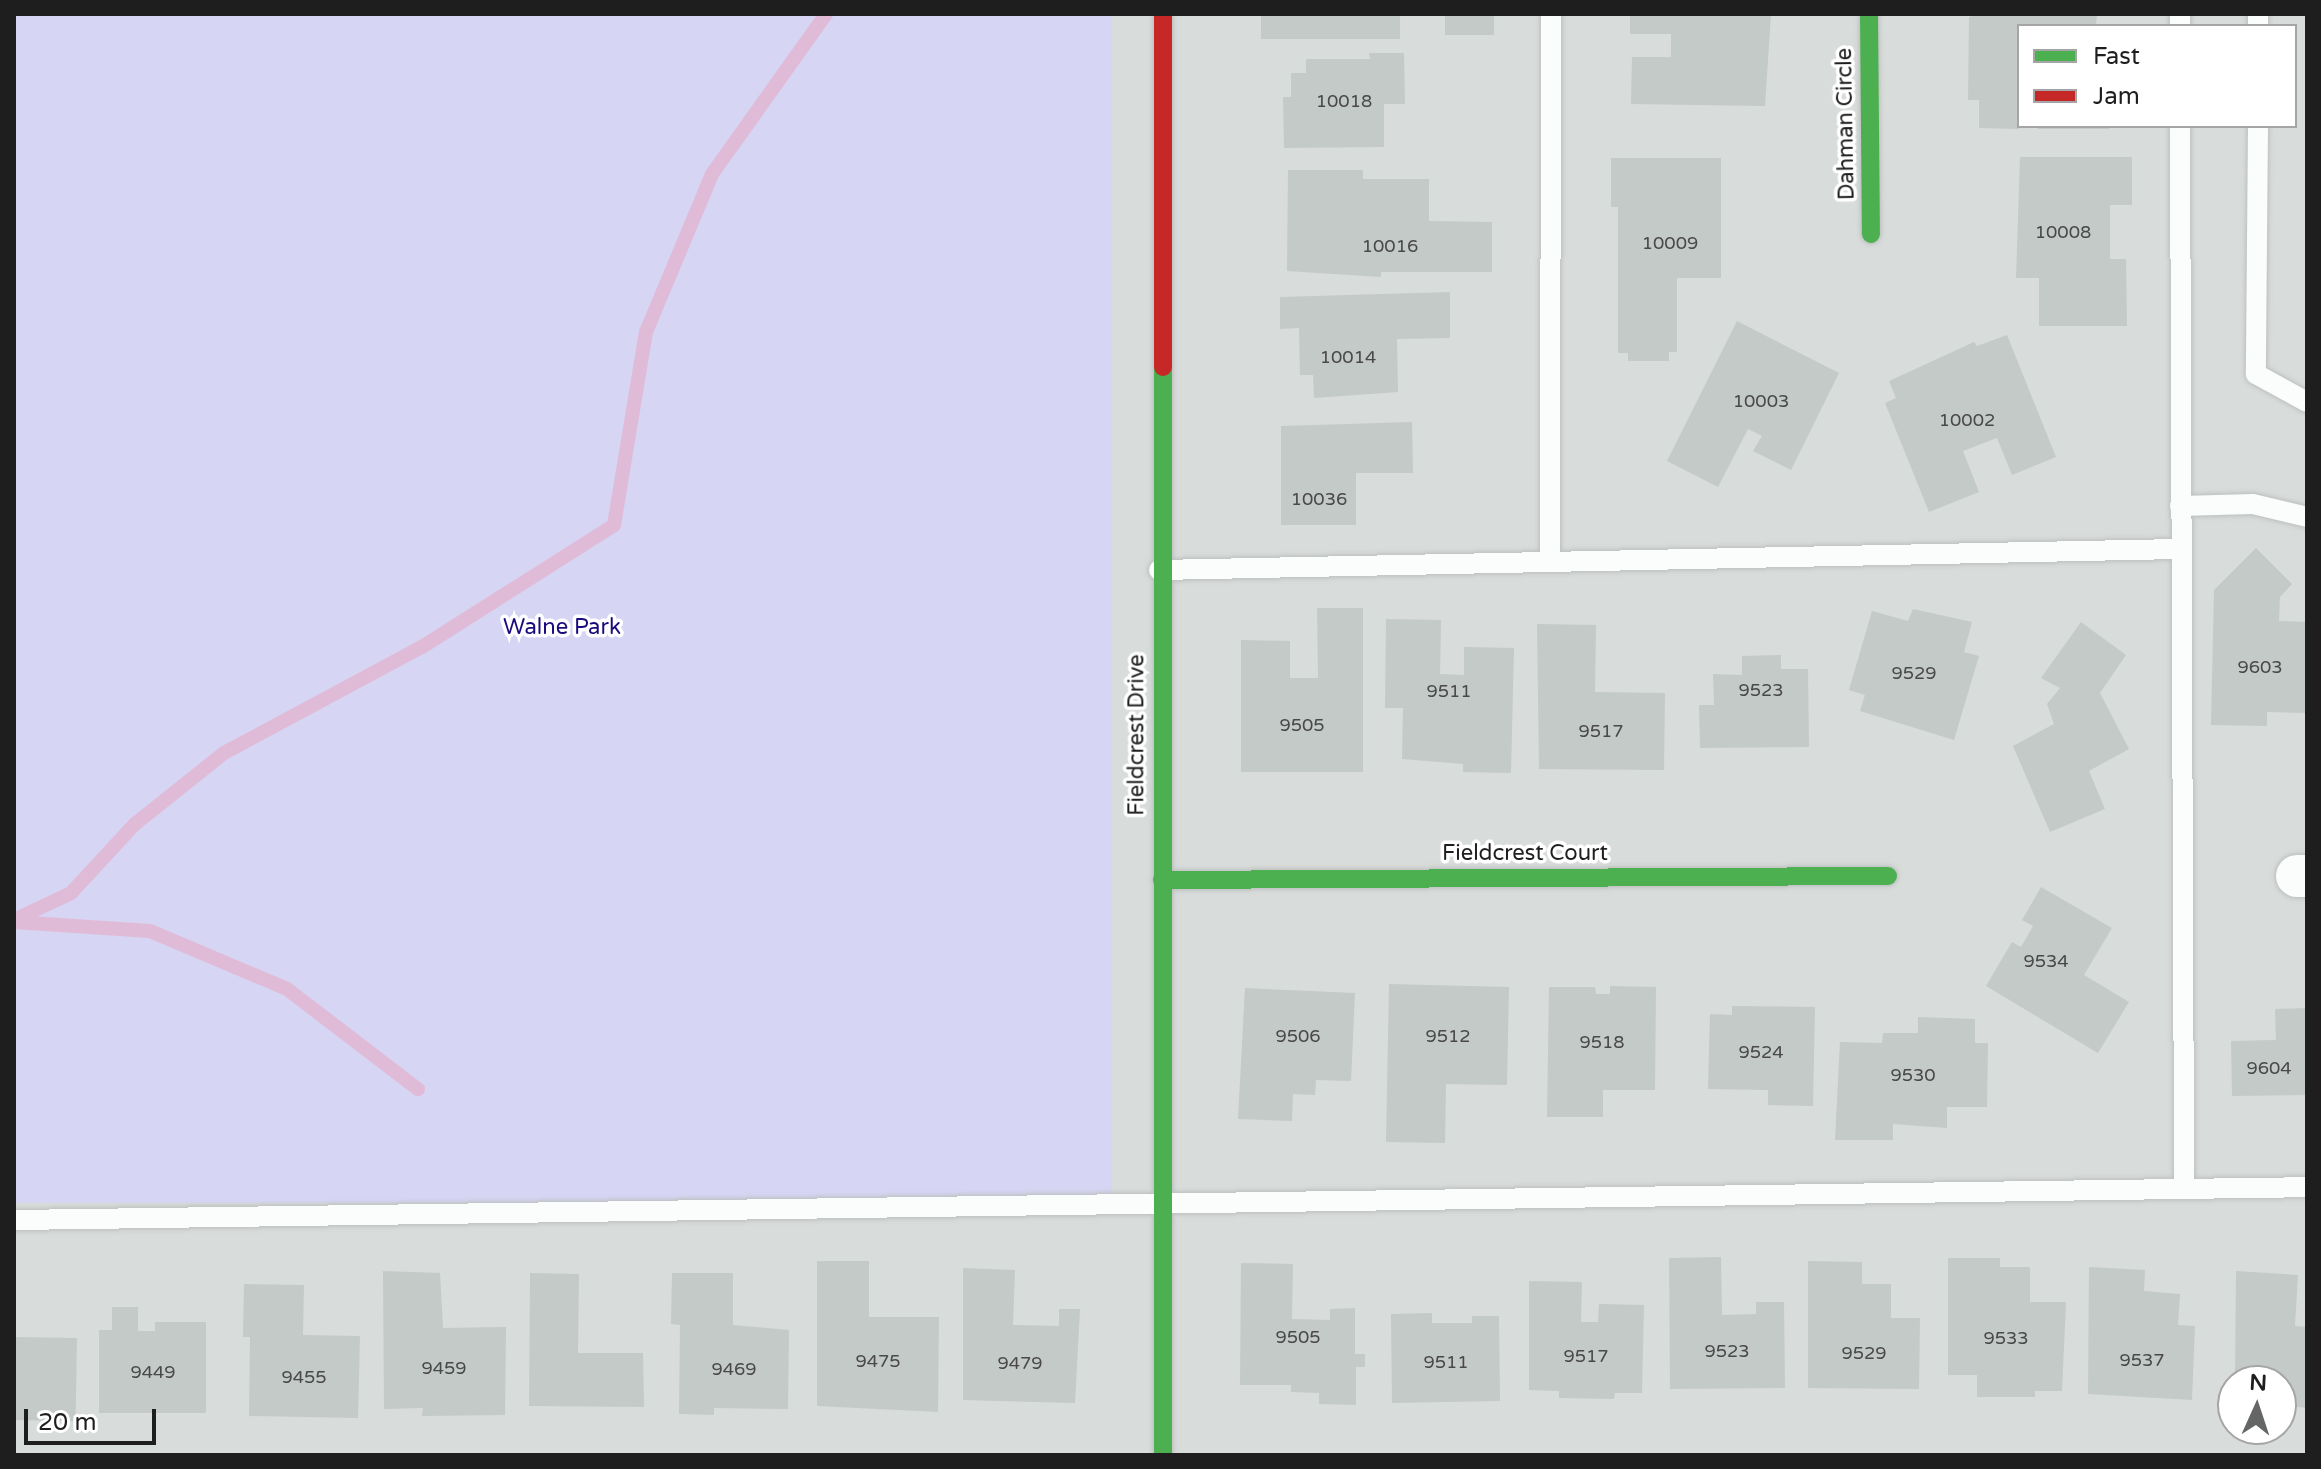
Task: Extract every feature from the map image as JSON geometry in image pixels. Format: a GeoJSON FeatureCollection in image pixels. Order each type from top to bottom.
{"type":"FeatureCollection","features":[{"type":"Feature","properties":{"kind":"street","name":"Fieldcrest Drive"},"geometry":{"type":"LineString","coordinates":[[1163,14],[1159,570],[1163,1455]]}},
{"type":"Feature","properties":{"kind":"street","name":"Dahman Circle"},"geometry":{"type":"LineString","coordinates":[[1869,14],[1871,234]]}},
{"type":"Feature","properties":{"kind":"street","name":"Fieldcrest Court"},"geometry":{"type":"LineString","coordinates":[[1162,880],[1888,876]]}},
{"type":"Feature","properties":{"kind":"lane"},"geometry":{"type":"LineString","coordinates":[[1550,562],[1551,14]]}},
{"type":"Feature","properties":{"kind":"lane"},"geometry":{"type":"LineString","coordinates":[[2180,128],[2184,1189]]}},
{"type":"Feature","properties":{"kind":"lane"},"geometry":{"type":"LineString","coordinates":[[2258,128],[2256,374],[2307,402]]}},
{"type":"Feature","properties":{"kind":"lane"},"geometry":{"type":"LineString","coordinates":[[2180,506],[2253,504],[2307,517]]}},
{"type":"Feature","properties":{"kind":"lane"},"geometry":{"type":"LineString","coordinates":[[1159,570],[2181,549]]}},
{"type":"Feature","properties":{"kind":"lane"},"geometry":{"type":"LineString","coordinates":[[14,1220],[2307,1187]]}},
{"type":"Feature","properties":{"kind":"shaded area"},"geometry":{"type":"Polygon","coordinates":[[[14,14],[2307,14],[2307,1455],[14,1455],[14,14]]]}},
{"type":"Feature","properties":{"kind":"green space","name":"Walne Park"},"geometry":{"type":"Polygon","coordinates":[[[14,14],[1112,14],[1112,1203],[14,1203],[14,14]]]}},
{"type":"Feature","properties":{"kind":"building"},"geometry":{"type":"Polygon","coordinates":[[[1261,14],[1400,14],[1400,39],[1261,39],[1261,14]]]}},
{"type":"Feature","properties":{"kind":"building"},"geometry":{"type":"Polygon","coordinates":[[[1445,14],[1494,14],[1494,35],[1445,35],[1445,14]]]}},
{"type":"Feature","properties":{"kind":"building"},"geometry":{"type":"Polygon","coordinates":[[[1630,14],[1771,14],[1765,106],[1631,104],[1632,57],[1671,57],[1671,34],[1630,34],[1630,14]]]}},
{"type":"Feature","properties":{"kind":"building"},"geometry":{"type":"Polygon","coordinates":[[[1979,14],[2097,14],[2096,24],[2017,24],[2019,129],[1979,128],[1979,100],[1968,100],[1969,17],[1979,14]]]}},
{"type":"Feature","properties":{"kind":"building"},"geometry":{"type":"Polygon","coordinates":[[[1369,53],[1404,53],[1405,104],[1384,104],[1384,147],[1284,148],[1283,97],[1291,97],[1291,73],[1306,73],[1306,59],[1370,59],[1369,53]]]}},
{"type":"Feature","properties":{"kind":"building"},"geometry":{"type":"Polygon","coordinates":[[[2038,128],[2109,128],[2109,129],[2038,128]]]}},
{"type":"Feature","properties":{"kind":"building"},"geometry":{"type":"Polygon","coordinates":[[[2020,157],[2132,157],[2132,205],[2110,205],[2110,259],[2126,259],[2127,326],[2039,326],[2039,278],[2016,278],[2020,157]]]}},
{"type":"Feature","properties":{"kind":"building"},"geometry":{"type":"Polygon","coordinates":[[[1611,158],[1721,158],[1721,278],[1677,278],[1677,352],[1669,352],[1669,361],[1628,361],[1628,353],[1618,353],[1618,207],[1611,207],[1611,158]]]}},
{"type":"Feature","properties":{"kind":"building"},"geometry":{"type":"Polygon","coordinates":[[[1288,170],[1363,170],[1363,179],[1429,179],[1429,221],[1492,222],[1492,272],[1381,272],[1381,277],[1287,271],[1288,170]]]}},
{"type":"Feature","properties":{"kind":"building"},"geometry":{"type":"Polygon","coordinates":[[[1450,292],[1450,338],[1397,339],[1398,392],[1314,398],[1313,375],[1300,375],[1299,328],[1280,329],[1280,297],[1450,292]]]}},
{"type":"Feature","properties":{"kind":"building"},"geometry":{"type":"Polygon","coordinates":[[[1737,321],[1839,373],[1791,470],[1753,451],[1762,436],[1748,429],[1718,487],[1667,461],[1737,321]]]}},
{"type":"Feature","properties":{"kind":"building"},"geometry":{"type":"Polygon","coordinates":[[[2007,335],[2056,457],[2012,475],[1997,438],[1963,451],[1979,492],[1929,512],[1885,403],[1896,398],[1889,381],[1974,342],[1977,346],[2007,335]]]}},
{"type":"Feature","properties":{"kind":"building"},"geometry":{"type":"Polygon","coordinates":[[[1412,422],[1413,473],[1356,473],[1356,525],[1281,525],[1281,426],[1412,422]]]}},
{"type":"Feature","properties":{"kind":"building"},"geometry":{"type":"Polygon","coordinates":[[[2256,548],[2292,584],[2280,597],[2279,621],[2307,622],[2307,713],[2267,712],[2267,726],[2211,725],[2214,590],[2256,548]]]}},
{"type":"Feature","properties":{"kind":"building"},"geometry":{"type":"Polygon","coordinates":[[[1317,608],[1363,608],[1363,772],[1241,772],[1241,640],[1290,641],[1290,678],[1318,678],[1317,608]]]}},
{"type":"Feature","properties":{"kind":"building"},"geometry":{"type":"Polygon","coordinates":[[[1913,609],[1972,622],[1964,652],[1979,656],[1954,740],[1860,711],[1865,695],[1849,690],[1872,611],[1908,621],[1913,609]]]}},
{"type":"Feature","properties":{"kind":"building"},"geometry":{"type":"Polygon","coordinates":[[[1386,619],[1441,620],[1440,674],[1464,675],[1464,647],[1514,648],[1511,773],[1463,772],[1463,764],[1402,759],[1403,708],[1385,708],[1386,619]]]}},
{"type":"Feature","properties":{"kind":"building"},"geometry":{"type":"Polygon","coordinates":[[[2081,622],[2126,655],[2100,693],[2129,749],[2089,771],[2105,809],[2050,832],[2013,746],[2054,724],[2047,704],[2060,688],[2041,678],[2081,622]]]}},
{"type":"Feature","properties":{"kind":"building"},"geometry":{"type":"Polygon","coordinates":[[[1537,624],[1596,625],[1595,692],[1665,693],[1664,770],[1539,769],[1537,624]]]}},
{"type":"Feature","properties":{"kind":"building"},"geometry":{"type":"Polygon","coordinates":[[[1781,655],[1781,669],[1808,669],[1809,747],[1700,748],[1699,705],[1714,705],[1713,674],[1742,675],[1742,656],[1781,655]]]}},
{"type":"Feature","properties":{"kind":"building"},"geometry":{"type":"Polygon","coordinates":[[[2041,887],[2112,928],[2084,975],[2129,1002],[2098,1053],[1986,986],[2012,942],[2021,947],[2033,926],[2022,920],[2041,887]]]}},
{"type":"Feature","properties":{"kind":"building"},"geometry":{"type":"Polygon","coordinates":[[[1389,984],[1509,987],[1507,1085],[1446,1084],[1445,1143],[1386,1142],[1389,984]]]}},
{"type":"Feature","properties":{"kind":"building"},"geometry":{"type":"Polygon","coordinates":[[[1610,986],[1656,987],[1655,1090],[1603,1090],[1603,1117],[1547,1117],[1549,987],[1595,987],[1596,994],[1610,994],[1610,986]]]}},
{"type":"Feature","properties":{"kind":"building"},"geometry":{"type":"Polygon","coordinates":[[[1245,988],[1355,993],[1351,1081],[1316,1080],[1315,1095],[1293,1094],[1292,1121],[1238,1119],[1245,988]]]}},
{"type":"Feature","properties":{"kind":"building"},"geometry":{"type":"Polygon","coordinates":[[[1732,1006],[1815,1007],[1813,1106],[1768,1105],[1768,1090],[1708,1089],[1710,1014],[1732,1015],[1732,1006]]]}},
{"type":"Feature","properties":{"kind":"building"},"geometry":{"type":"Polygon","coordinates":[[[2307,1008],[2307,1095],[2232,1096],[2231,1041],[2276,1040],[2275,1009],[2307,1008]]]}},
{"type":"Feature","properties":{"kind":"building"},"geometry":{"type":"Polygon","coordinates":[[[1918,1017],[1975,1019],[1975,1043],[1988,1043],[1987,1107],[1947,1107],[1947,1128],[1893,1124],[1893,1140],[1835,1140],[1840,1042],[1882,1043],[1883,1033],[1918,1033],[1918,1017]]]}},
{"type":"Feature","properties":{"kind":"building"},"geometry":{"type":"Polygon","coordinates":[[[1721,1257],[1722,1315],[1756,1314],[1756,1302],[1784,1302],[1785,1388],[1670,1389],[1669,1258],[1721,1257]]]}},
{"type":"Feature","properties":{"kind":"building"},"geometry":{"type":"Polygon","coordinates":[[[1948,1258],[2000,1258],[2000,1267],[2030,1267],[2030,1302],[2066,1302],[2062,1391],[2035,1391],[2035,1397],[1977,1397],[1977,1375],[1948,1375],[1948,1258]]]}},
{"type":"Feature","properties":{"kind":"building"},"geometry":{"type":"Polygon","coordinates":[[[817,1261],[869,1261],[869,1317],[939,1317],[938,1412],[817,1406],[817,1261]]]}},
{"type":"Feature","properties":{"kind":"building"},"geometry":{"type":"Polygon","coordinates":[[[1808,1261],[1862,1262],[1862,1284],[1891,1284],[1891,1318],[1920,1318],[1919,1389],[1808,1388],[1808,1261]]]}},
{"type":"Feature","properties":{"kind":"building"},"geometry":{"type":"Polygon","coordinates":[[[1241,1263],[1293,1264],[1292,1319],[1330,1320],[1330,1309],[1355,1308],[1355,1354],[1365,1354],[1365,1367],[1356,1367],[1356,1405],[1319,1404],[1319,1393],[1291,1392],[1291,1385],[1240,1385],[1241,1263]]]}},
{"type":"Feature","properties":{"kind":"building"},"geometry":{"type":"Polygon","coordinates":[[[2089,1267],[2145,1270],[2144,1291],[2180,1294],[2178,1325],[2195,1326],[2192,1400],[2088,1394],[2089,1267]]]}},
{"type":"Feature","properties":{"kind":"building"},"geometry":{"type":"Polygon","coordinates":[[[963,1268],[1015,1270],[1013,1325],[1059,1326],[1059,1309],[1080,1309],[1075,1403],[963,1400],[963,1268]]]}},
{"type":"Feature","properties":{"kind":"building"},"geometry":{"type":"Polygon","coordinates":[[[383,1271],[440,1273],[443,1328],[506,1327],[505,1415],[422,1416],[423,1408],[384,1409],[383,1271]]]}},
{"type":"Feature","properties":{"kind":"building"},"geometry":{"type":"Polygon","coordinates":[[[2236,1271],[2298,1275],[2295,1326],[2307,1327],[2307,1408],[2297,1407],[2297,1365],[2235,1365],[2236,1271]]]}},
{"type":"Feature","properties":{"kind":"building"},"geometry":{"type":"Polygon","coordinates":[[[530,1273],[579,1274],[578,1353],[643,1353],[644,1407],[529,1406],[530,1273]]]}},
{"type":"Feature","properties":{"kind":"building"},"geometry":{"type":"Polygon","coordinates":[[[672,1273],[733,1273],[733,1325],[789,1330],[788,1409],[714,1408],[714,1415],[679,1414],[680,1325],[671,1324],[672,1273]]]}},
{"type":"Feature","properties":{"kind":"building"},"geometry":{"type":"Polygon","coordinates":[[[1529,1281],[1582,1282],[1581,1322],[1598,1322],[1599,1304],[1644,1305],[1642,1393],[1615,1393],[1614,1399],[1559,1398],[1559,1391],[1529,1390],[1529,1281]]]}},
{"type":"Feature","properties":{"kind":"building"},"geometry":{"type":"Polygon","coordinates":[[[244,1284],[304,1285],[303,1335],[360,1336],[358,1418],[249,1416],[250,1337],[243,1337],[244,1284]]]}},
{"type":"Feature","properties":{"kind":"building"},"geometry":{"type":"Polygon","coordinates":[[[112,1307],[138,1307],[138,1331],[155,1331],[155,1322],[206,1322],[206,1413],[99,1413],[99,1330],[112,1330],[112,1307]]]}},
{"type":"Feature","properties":{"kind":"building"},"geometry":{"type":"Polygon","coordinates":[[[1432,1313],[1432,1323],[1472,1323],[1472,1316],[1499,1316],[1500,1401],[1392,1403],[1391,1314],[1432,1313]]]}},
{"type":"Feature","properties":{"kind":"building"},"geometry":{"type":"Polygon","coordinates":[[[14,1337],[77,1338],[76,1421],[14,1420],[14,1337]]]}},
{"type":"Feature","properties":{"kind":"waterway"},"geometry":{"type":"LineString","coordinates":[[14,920],[71,893],[135,824],[224,753],[422,647],[614,525],[646,332],[712,174],[826,14]]}},
{"type":"Feature","properties":{"kind":"waterway"},"geometry":{"type":"LineString","coordinates":[[14,922],[150,931],[287,989],[418,1089]]}},
{"type":"Feature","properties":{"kind":"traffic: fast"},"geometry":{"type":"LineString","coordinates":[[1869,14],[1871,234]]}},
{"type":"Feature","properties":{"kind":"traffic: fast"},"geometry":{"type":"LineString","coordinates":[[1163,367],[1163,1455]]}},
{"type":"Feature","properties":{"kind":"traffic: fast"},"geometry":{"type":"LineString","coordinates":[[1162,880],[1888,876]]}},
{"type":"Feature","properties":{"kind":"traffic: jam"},"geometry":{"type":"LineString","coordinates":[[1163,14],[1163,367]]}}]}
